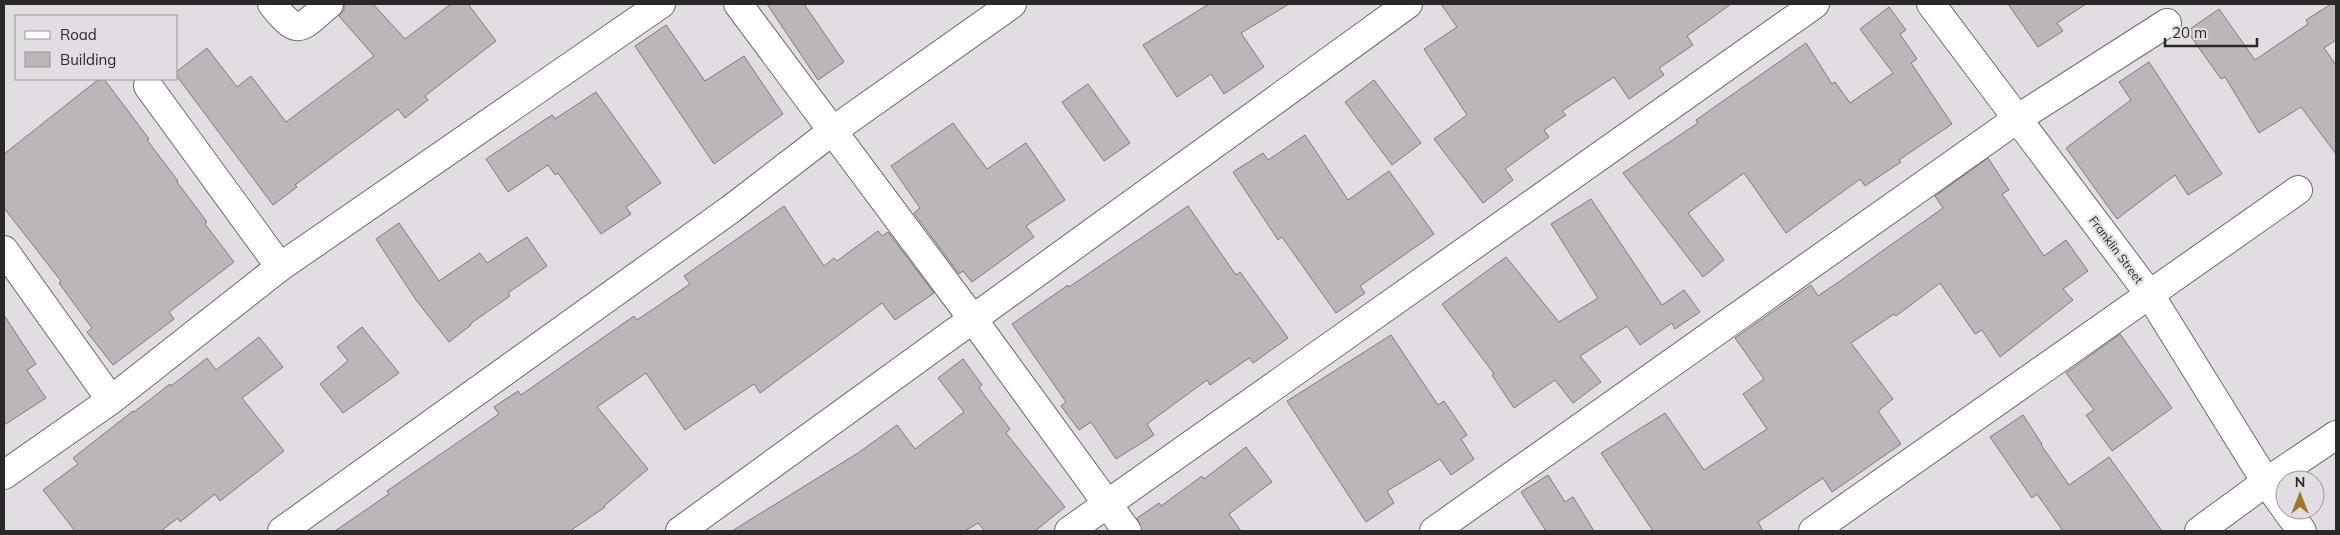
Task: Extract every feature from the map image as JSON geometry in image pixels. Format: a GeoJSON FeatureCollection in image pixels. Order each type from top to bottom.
{"type":"FeatureCollection","features":[{"type":"Feature","properties":{"kind":"street"},"geometry":{"type":"LineString","coordinates":[[272,4],[288,24],[295,26],[304,25],[329,4]]}},
{"type":"Feature","properties":{"kind":"street"},"geometry":{"type":"LineString","coordinates":[[738,4],[972,318],[1127,531]]}},
{"type":"Feature","properties":{"kind":"street"},"geometry":{"type":"LineString","coordinates":[[282,531],[731,209],[832,132],[1012,4]]}},
{"type":"Feature","properties":{"kind":"street"},"geometry":{"type":"LineString","coordinates":[[680,531],[1408,4]]}},
{"type":"Feature","properties":{"kind":"street"},"geometry":{"type":"LineString","coordinates":[[1069,531],[1815,4]]}},
{"type":"Feature","properties":{"kind":"street","name":"Franklin Street"},"geometry":{"type":"LineString","coordinates":[[1931,4],[2150,295],[2275,494]]}},
{"type":"Feature","properties":{"kind":"street"},"geometry":{"type":"LineString","coordinates":[[4,475],[111,400],[280,266],[644,8]]}},
{"type":"Feature","properties":{"kind":"street"},"geometry":{"type":"LineString","coordinates":[[1434,531],[2017,119],[2167,23]]}},
{"type":"Feature","properties":{"kind":"street"},"geometry":{"type":"LineString","coordinates":[[148,86],[280,266]]}},
{"type":"Feature","properties":{"kind":"street"},"geometry":{"type":"LineString","coordinates":[[1813,531],[2298,190]]}},
{"type":"Feature","properties":{"kind":"street"},"geometry":{"type":"LineString","coordinates":[[4,250],[111,400]]}},
{"type":"Feature","properties":{"kind":"street"},"geometry":{"type":"LineString","coordinates":[[2199,531],[2266,482],[2336,435]]}},
{"type":"Feature","properties":{"kind":"street","name":"Franklin Street"},"geometry":{"type":"LineString","coordinates":[[2294,520],[2302,531]]}},
{"type":"Feature","properties":{"kind":"building"},"geometry":{"type":"Polygon","coordinates":[[[344,4],[373,4],[405,39],[451,4],[468,4],[496,41],[425,96],[428,100],[405,118],[398,109],[295,185],[297,187],[273,205],[178,78],[178,70],[207,48],[237,87],[251,76],[286,122],[374,56],[339,16],[344,10],[344,4]]]}},
{"type":"Feature","properties":{"kind":"building"},"geometry":{"type":"Polygon","coordinates":[[[767,4],[804,4],[844,62],[818,80],[767,4]]]}},
{"type":"Feature","properties":{"kind":"building"},"geometry":{"type":"Polygon","coordinates":[[[1209,4],[1289,4],[1241,33],[1264,67],[1224,94],[1211,74],[1177,97],[1143,45],[1209,4]]]}},
{"type":"Feature","properties":{"kind":"building"},"geometry":{"type":"Polygon","coordinates":[[[1441,4],[1731,4],[1687,36],[1693,45],[1659,68],[1664,75],[1629,99],[1614,77],[1562,111],[1566,115],[1544,130],[1549,137],[1505,169],[1513,180],[1483,203],[1434,139],[1467,115],[1424,49],[1457,27],[1441,4]]]}},
{"type":"Feature","properties":{"kind":"building"},"geometry":{"type":"Polygon","coordinates":[[[2008,4],[2086,4],[2057,23],[2063,31],[2038,47],[2008,4]]]}},
{"type":"Feature","properties":{"kind":"building"},"geometry":{"type":"Polygon","coordinates":[[[2331,4],[2336,4],[2336,40],[2324,48],[2336,65],[2336,154],[2301,107],[2259,133],[2225,77],[2221,79],[2187,31],[2219,9],[2255,60],[2308,24],[2306,20],[2331,4]]]}},
{"type":"Feature","properties":{"kind":"building"},"geometry":{"type":"Polygon","coordinates":[[[1889,7],[1906,30],[1900,34],[1917,59],[1911,63],[1952,124],[1865,186],[1860,179],[1786,233],[1744,173],[1688,213],[1724,260],[1703,277],[1623,173],[1698,123],[1696,120],[1806,43],[1832,84],[1835,82],[1850,103],[1893,73],[1860,29],[1889,7]]]}},
{"type":"Feature","properties":{"kind":"building"},"geometry":{"type":"Polygon","coordinates":[[[666,25],[705,81],[744,56],[783,114],[714,164],[635,46],[666,25]]]}},
{"type":"Feature","properties":{"kind":"building"},"geometry":{"type":"Polygon","coordinates":[[[2149,62],[2222,174],[2188,195],[2175,175],[2117,219],[2066,148],[2131,100],[2119,82],[2149,62]]]}},
{"type":"Feature","properties":{"kind":"building"},"geometry":{"type":"Polygon","coordinates":[[[98,80],[105,80],[149,139],[147,140],[207,222],[205,224],[234,262],[169,312],[174,319],[113,365],[87,332],[92,328],[59,283],[61,281],[4,208],[4,154],[98,80]]]}},
{"type":"Feature","properties":{"kind":"building"},"geometry":{"type":"Polygon","coordinates":[[[1374,80],[1421,143],[1392,165],[1345,102],[1374,80]]]}},
{"type":"Feature","properties":{"kind":"building"},"geometry":{"type":"Polygon","coordinates":[[[1088,84],[1130,143],[1104,161],[1062,102],[1088,84]]]}},
{"type":"Feature","properties":{"kind":"building"},"geometry":{"type":"Polygon","coordinates":[[[596,92],[661,183],[626,207],[631,214],[601,234],[558,173],[555,175],[548,165],[508,192],[486,159],[552,115],[555,119],[596,92]]]}},
{"type":"Feature","properties":{"kind":"building"},"geometry":{"type":"Polygon","coordinates":[[[953,123],[987,169],[1026,143],[1065,200],[1026,226],[1034,237],[972,282],[963,271],[959,274],[914,213],[920,208],[891,166],[953,123]]]}},
{"type":"Feature","properties":{"kind":"building"},"geometry":{"type":"Polygon","coordinates":[[[1305,135],[1348,200],[1389,171],[1434,234],[1360,286],[1365,293],[1336,313],[1282,237],[1278,240],[1233,172],[1263,153],[1268,160],[1305,135]]]}},
{"type":"Feature","properties":{"kind":"building"},"geometry":{"type":"Polygon","coordinates":[[[1988,158],[2009,190],[2002,194],[2044,256],[2066,240],[2088,271],[2063,289],[2073,300],[2000,357],[1982,330],[1975,334],[1940,283],[1896,316],[1894,314],[1851,343],[1893,399],[1878,411],[1901,444],[1832,492],[1823,478],[1758,522],[1763,531],[1653,531],[1601,453],[1665,413],[1704,470],[1767,429],[1743,394],[1764,379],[1735,338],[1811,285],[1818,296],[1943,208],[1935,196],[1988,158]]]}},
{"type":"Feature","properties":{"kind":"building"},"geometry":{"type":"Polygon","coordinates":[[[1591,199],[1662,305],[1684,290],[1700,312],[1675,329],[1672,323],[1640,345],[1627,326],[1580,356],[1601,382],[1573,403],[1555,380],[1514,408],[1492,375],[1494,374],[1442,304],[1506,257],[1559,322],[1598,298],[1551,224],[1591,199]]]}},
{"type":"Feature","properties":{"kind":"building"},"geometry":{"type":"Polygon","coordinates":[[[784,206],[824,266],[834,258],[837,261],[878,231],[882,236],[888,232],[934,293],[895,320],[882,303],[760,393],[754,384],[685,430],[646,373],[597,407],[648,469],[605,507],[570,531],[335,531],[389,494],[387,491],[499,414],[494,407],[518,391],[521,395],[634,316],[637,320],[690,284],[684,276],[784,206]]]}},
{"type":"Feature","properties":{"kind":"building"},"geometry":{"type":"Polygon","coordinates":[[[1188,206],[1236,275],[1240,272],[1288,338],[1253,363],[1249,358],[1210,385],[1207,380],[1147,424],[1154,435],[1116,459],[1091,422],[1079,430],[1061,406],[1066,402],[1012,324],[1188,206]]]}},
{"type":"Feature","properties":{"kind":"building"},"geometry":{"type":"Polygon","coordinates":[[[399,223],[439,281],[480,253],[487,263],[527,237],[547,266],[508,293],[510,296],[470,324],[449,342],[416,300],[376,239],[399,223]]]}},
{"type":"Feature","properties":{"kind":"building"},"geometry":{"type":"Polygon","coordinates":[[[4,315],[36,364],[27,370],[46,398],[4,425],[4,315]]]}},
{"type":"Feature","properties":{"kind":"building"},"geometry":{"type":"Polygon","coordinates":[[[362,327],[399,373],[343,413],[320,384],[348,361],[337,347],[362,327]]]}},
{"type":"Feature","properties":{"kind":"building"},"geometry":{"type":"Polygon","coordinates":[[[2120,334],[2172,408],[2112,451],[2086,415],[2094,410],[2066,373],[2120,334]]]}},
{"type":"Feature","properties":{"kind":"building"},"geometry":{"type":"Polygon","coordinates":[[[1391,335],[1438,405],[1444,401],[1467,435],[1461,439],[1474,459],[1451,475],[1440,459],[1387,491],[1394,503],[1366,522],[1287,401],[1391,335]]]}},
{"type":"Feature","properties":{"kind":"building"},"geometry":{"type":"Polygon","coordinates":[[[259,337],[283,367],[242,398],[284,451],[220,501],[215,494],[180,522],[178,518],[161,531],[75,531],[43,490],[78,464],[73,458],[133,411],[170,384],[171,386],[207,358],[216,370],[259,337]]]}},
{"type":"Feature","properties":{"kind":"building"},"geometry":{"type":"Polygon","coordinates":[[[963,359],[982,385],[979,388],[1010,429],[1006,433],[1065,507],[1035,531],[985,531],[978,523],[965,531],[732,531],[858,453],[897,425],[915,449],[964,412],[938,378],[963,359]]]}},
{"type":"Feature","properties":{"kind":"building"},"geometry":{"type":"Polygon","coordinates":[[[2023,415],[2069,485],[2109,457],[2162,531],[2063,531],[2037,494],[2032,498],[1990,437],[2023,415]]]}},
{"type":"Feature","properties":{"kind":"building"},"geometry":{"type":"Polygon","coordinates":[[[1246,447],[1272,482],[1229,514],[1241,531],[1142,531],[1137,518],[1159,503],[1161,506],[1202,476],[1204,479],[1246,447]]]}},
{"type":"Feature","properties":{"kind":"building"},"geometry":{"type":"Polygon","coordinates":[[[1548,475],[1565,502],[1573,497],[1594,531],[1546,531],[1521,492],[1548,475]]]}}]}
